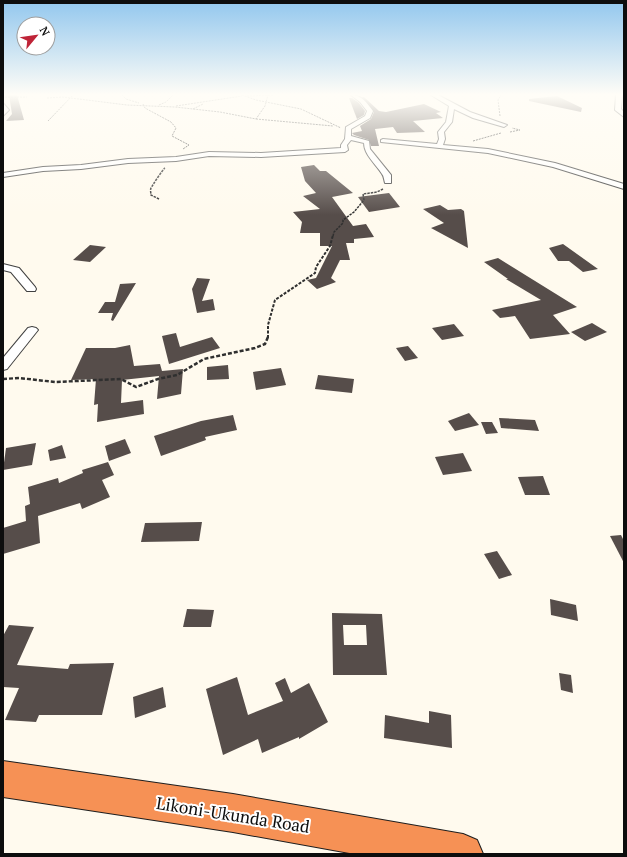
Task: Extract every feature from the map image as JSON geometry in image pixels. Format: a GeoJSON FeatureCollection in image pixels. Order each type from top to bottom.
{"type":"FeatureCollection","features":[{"type":"Feature","properties":{"kind":"highway","name":"Likoni-Ukunda Road"},"geometry":{"type":"LineString","coordinates":[[3,779],[233,813],[463,854]]}},
{"type":"Feature","properties":{"kind":"street"},"geometry":{"type":"LineString","coordinates":[[3,175],[43,169],[81,167],[128,161],[176,159],[209,154],[261,155],[344,150],[348,135]]}},
{"type":"Feature","properties":{"kind":"street"},"geometry":{"type":"LineString","coordinates":[[350,135],[367,142],[367,149],[387,175],[388,181]]}},
{"type":"Feature","properties":{"kind":"street"},"geometry":{"type":"LineString","coordinates":[[440,146],[441,135]]}},
{"type":"Feature","properties":{"kind":"street"},"geometry":{"type":"LineString","coordinates":[[384,141],[488,151],[555,165],[624,186]]}},
{"type":"Feature","properties":{"kind":"street"},"geometry":{"type":"LineString","coordinates":[[3,267],[15,270],[32,289]]}},
{"type":"Feature","properties":{"kind":"street"},"geometry":{"type":"LineString","coordinates":[[3,366],[32,330]]}},
{"type":"Feature","properties":{"kind":"path"},"geometry":{"type":"LineString","coordinates":[[159,199],[151,195],[151,187],[160,176],[162,170],[176,159],[178,154],[189,146],[173,135]]}},
{"type":"Feature","properties":{"kind":"path"},"geometry":{"type":"LineString","coordinates":[[440,146],[471,142],[496,135]]}},
{"type":"Feature","properties":{"kind":"path"},"geometry":{"type":"LineString","coordinates":[[3,379],[19,378],[55,382],[121,379],[136,387],[158,379],[177,375],[204,359],[255,348],[265,344],[268,337],[268,325],[275,300],[286,295],[297,283],[315,273],[316,267],[330,246],[334,232],[343,223],[343,220],[354,212],[364,200],[363,194],[377,192],[385,188],[388,181]]}},
{"type":"Feature","properties":{"kind":"building"},"geometry":{"type":"Polygon","coordinates":[[[354,135],[376,135],[379,146],[371,146],[369,140],[354,135]]]}},
{"type":"Feature","properties":{"kind":"building"},"geometry":{"type":"Polygon","coordinates":[[[314,165],[320,171],[326,171],[353,193],[332,197],[353,226],[366,224],[374,237],[354,239],[354,243],[346,243],[350,260],[340,260],[331,278],[336,282],[317,289],[307,280],[316,278],[332,246],[320,246],[320,233],[300,233],[302,222],[293,212],[320,209],[303,196],[316,193],[305,181],[301,167],[314,165]]]}},
{"type":"Feature","properties":{"kind":"building"},"geometry":{"type":"Polygon","coordinates":[[[389,193],[400,207],[369,212],[358,197],[389,193]]]}},
{"type":"Feature","properties":{"kind":"building"},"geometry":{"type":"Polygon","coordinates":[[[440,205],[448,210],[461,209],[464,211],[468,248],[431,228],[444,223],[423,209],[440,205]]]}},
{"type":"Feature","properties":{"kind":"building"},"geometry":{"type":"Polygon","coordinates":[[[563,244],[598,269],[583,272],[569,261],[558,261],[549,248],[563,244]]]}},
{"type":"Feature","properties":{"kind":"building"},"geometry":{"type":"Polygon","coordinates":[[[90,245],[106,247],[90,262],[73,260],[90,245]]]}},
{"type":"Feature","properties":{"kind":"building"},"geometry":{"type":"Polygon","coordinates":[[[498,258],[577,307],[553,315],[570,334],[530,339],[515,316],[500,318],[492,310],[541,300],[506,279],[508,279],[484,262],[498,258]]]}},
{"type":"Feature","properties":{"kind":"building"},"geometry":{"type":"Polygon","coordinates":[[[197,278],[210,279],[202,301],[213,299],[215,310],[197,313],[192,289],[197,278]]]}},
{"type":"Feature","properties":{"kind":"building"},"geometry":{"type":"Polygon","coordinates":[[[136,283],[113,321],[111,320],[113,313],[98,313],[105,302],[115,302],[120,284],[136,283]]]}},
{"type":"Feature","properties":{"kind":"building"},"geometry":{"type":"Polygon","coordinates":[[[592,323],[607,332],[585,341],[571,332],[592,323]]]}},
{"type":"Feature","properties":{"kind":"building"},"geometry":{"type":"Polygon","coordinates":[[[454,324],[464,336],[442,340],[432,328],[454,324]]]}},
{"type":"Feature","properties":{"kind":"building"},"geometry":{"type":"Polygon","coordinates":[[[176,333],[180,347],[212,337],[220,348],[169,364],[162,336],[176,333]]]}},
{"type":"Feature","properties":{"kind":"building"},"geometry":{"type":"Polygon","coordinates":[[[130,345],[134,366],[160,364],[162,371],[183,369],[181,394],[157,399],[159,376],[122,380],[121,403],[143,400],[144,414],[97,422],[98,404],[94,405],[96,379],[71,380],[86,348],[115,348],[130,345]]]}},
{"type":"Feature","properties":{"kind":"building"},"geometry":{"type":"Polygon","coordinates":[[[408,346],[418,358],[405,361],[396,348],[408,346]]]}},
{"type":"Feature","properties":{"kind":"building"},"geometry":{"type":"Polygon","coordinates":[[[228,365],[229,379],[207,380],[207,367],[228,365]]]}},
{"type":"Feature","properties":{"kind":"building"},"geometry":{"type":"Polygon","coordinates":[[[281,368],[286,385],[256,390],[253,372],[281,368]]]}},
{"type":"Feature","properties":{"kind":"building"},"geometry":{"type":"Polygon","coordinates":[[[318,375],[354,379],[352,393],[315,389],[318,375]]]}},
{"type":"Feature","properties":{"kind":"building"},"geometry":{"type":"Polygon","coordinates":[[[469,413],[479,425],[455,431],[448,421],[469,413]]]}},
{"type":"Feature","properties":{"kind":"building"},"geometry":{"type":"Polygon","coordinates":[[[233,415],[237,430],[205,437],[206,440],[161,456],[154,436],[201,421],[233,415]]]}},
{"type":"Feature","properties":{"kind":"building"},"geometry":{"type":"Polygon","coordinates":[[[499,418],[535,420],[539,431],[501,428],[499,418]]]}},
{"type":"Feature","properties":{"kind":"building"},"geometry":{"type":"Polygon","coordinates":[[[481,422],[492,422],[498,433],[486,434],[481,422]]]}},
{"type":"Feature","properties":{"kind":"building"},"geometry":{"type":"Polygon","coordinates":[[[125,439],[131,453],[109,461],[105,446],[125,439]]]}},
{"type":"Feature","properties":{"kind":"building"},"geometry":{"type":"Polygon","coordinates":[[[36,443],[32,465],[3,470],[6,448],[36,443]]]}},
{"type":"Feature","properties":{"kind":"building"},"geometry":{"type":"Polygon","coordinates":[[[62,445],[66,458],[50,461],[48,450],[62,445]]]}},
{"type":"Feature","properties":{"kind":"building"},"geometry":{"type":"Polygon","coordinates":[[[463,453],[472,471],[443,475],[435,457],[463,453]]]}},
{"type":"Feature","properties":{"kind":"building"},"geometry":{"type":"Polygon","coordinates":[[[108,462],[114,475],[102,480],[110,497],[82,509],[80,503],[38,516],[40,543],[3,554],[3,528],[26,521],[25,506],[30,504],[28,487],[58,478],[59,483],[83,473],[82,470],[108,462]]]}},
{"type":"Feature","properties":{"kind":"building"},"geometry":{"type":"Polygon","coordinates":[[[543,476],[550,495],[525,495],[518,477],[543,476]]]}},
{"type":"Feature","properties":{"kind":"building"},"geometry":{"type":"Polygon","coordinates":[[[202,522],[199,541],[141,542],[145,523],[202,522]]]}},
{"type":"Feature","properties":{"kind":"building"},"geometry":{"type":"Polygon","coordinates":[[[621,535],[624,541],[624,563],[610,536],[621,535]]]}},
{"type":"Feature","properties":{"kind":"building"},"geometry":{"type":"Polygon","coordinates":[[[497,551],[512,575],[499,579],[484,554],[497,551]]]}},
{"type":"Feature","properties":{"kind":"building"},"geometry":{"type":"Polygon","coordinates":[[[550,599],[576,605],[578,621],[551,615],[550,599]]]}},
{"type":"Feature","properties":{"kind":"building"},"geometry":{"type":"Polygon","coordinates":[[[187,609],[214,610],[211,627],[183,627],[187,609]]]}},
{"type":"Feature","properties":{"kind":"building"},"geometry":{"type":"Polygon","coordinates":[[[332,613],[382,614],[387,675],[333,675],[332,613]],[[343,625],[344,645],[367,645],[366,625],[343,625]]]}},
{"type":"Feature","properties":{"kind":"building"},"geometry":{"type":"Polygon","coordinates":[[[9,625],[34,627],[17,665],[68,669],[70,664],[114,663],[102,715],[39,715],[36,722],[5,720],[19,688],[3,687],[3,636],[9,625]]]}},
{"type":"Feature","properties":{"kind":"building"},"geometry":{"type":"Polygon","coordinates":[[[559,673],[571,675],[573,693],[561,690],[559,673]]]}},
{"type":"Feature","properties":{"kind":"building"},"geometry":{"type":"Polygon","coordinates":[[[237,677],[248,715],[283,701],[275,683],[285,678],[291,693],[309,683],[328,722],[299,739],[299,737],[262,753],[258,739],[223,755],[206,689],[237,677]]]}},
{"type":"Feature","properties":{"kind":"building"},"geometry":{"type":"Polygon","coordinates":[[[163,687],[166,707],[135,718],[133,697],[163,687]]]}},
{"type":"Feature","properties":{"kind":"building"},"geometry":{"type":"Polygon","coordinates":[[[429,711],[451,715],[452,748],[384,738],[385,715],[429,723],[429,711]]]}}]}
